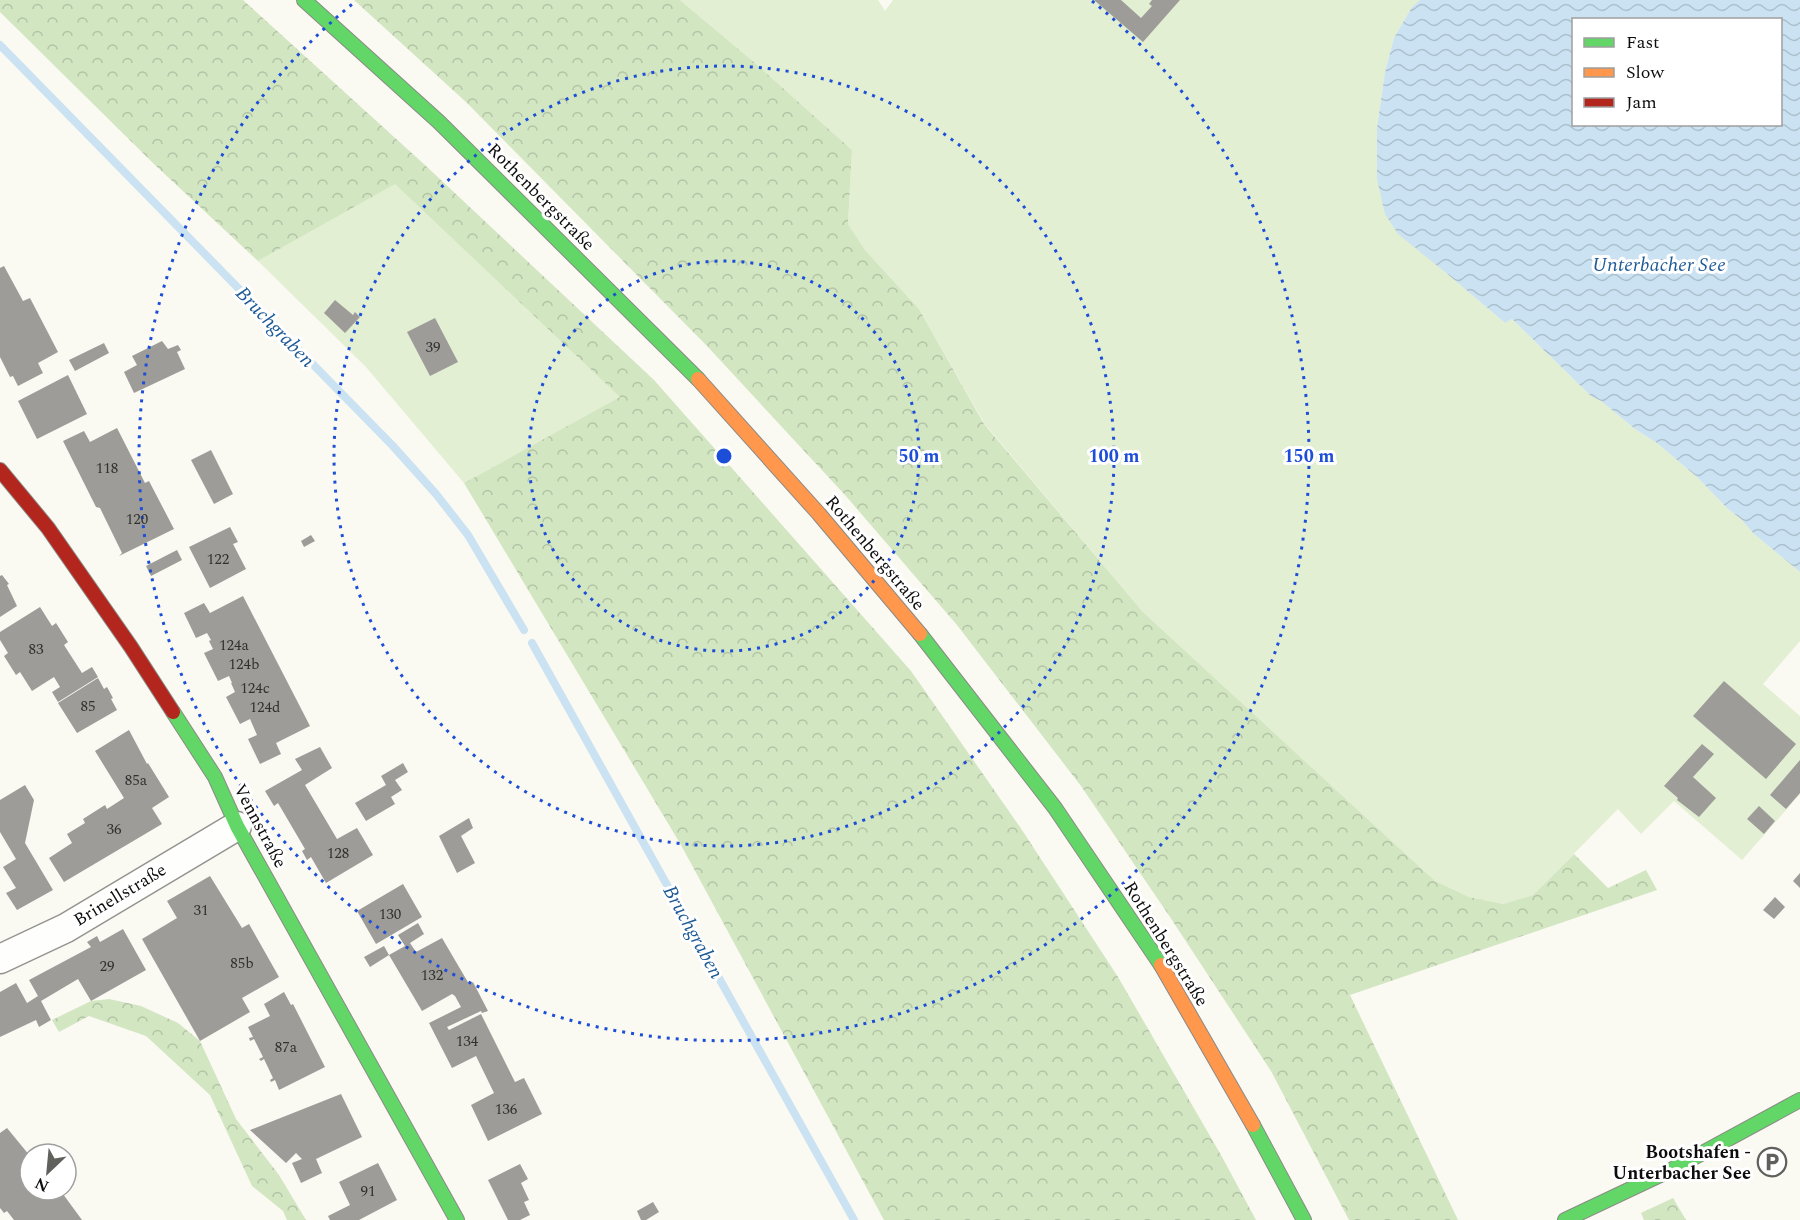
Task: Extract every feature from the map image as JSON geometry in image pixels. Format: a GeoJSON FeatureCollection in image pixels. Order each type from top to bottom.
{"type":"FeatureCollection","features":[{"type":"Feature","properties":{"kind":"main road","name":"Rothenbergstraße"},"geometry":{"type":"LineString","coordinates":[[304,0],[439,122],[686,366],[819,514],[931,647],[1055,808],[1160,963],[1254,1126],[1304,1220]]}},
{"type":"Feature","properties":{"kind":"main road","name":"Vennstraße"},"geometry":{"type":"LineString","coordinates":[[0,470],[48,528],[131,647],[215,777],[237,826],[457,1220]]}},
{"type":"Feature","properties":{"kind":"main road"},"geometry":{"type":"LineString","coordinates":[[1565,1220],[1673,1169],[1800,1100]]}},
{"type":"Feature","properties":{"kind":"street","name":"Brinellstraße"},"geometry":{"type":"LineString","coordinates":[[0,959],[66,928],[237,826]]}},
{"type":"Feature","properties":{"kind":"green space"},"geometry":{"type":"Polygon","coordinates":[[[0,0],[243,0],[426,166],[654,380],[911,671],[1020,827],[1118,977],[1256,1220],[884,1220],[681,845],[464,483],[620,397],[395,184],[258,261],[155,165],[0,12],[0,0]]]}},
{"type":"Feature","properties":{"kind":"green space"},"geometry":{"type":"Polygon","coordinates":[[[354,0],[680,0],[755,63],[852,150],[848,224],[865,250],[919,309],[984,424],[1143,612],[1435,881],[1469,897],[1503,904],[1533,895],[1574,854],[1608,888],[1646,870],[1657,890],[1350,995],[1458,1220],[1349,1220],[1271,1071],[1170,917],[1081,786],[957,625],[845,495],[707,346],[466,102],[354,0]]]}},
{"type":"Feature","properties":{"kind":"green space"},"geometry":{"type":"Polygon","coordinates":[[[680,0],[878,0],[885,11],[893,0],[1420,0],[1412,7],[1394,38],[1385,72],[1377,128],[1377,179],[1445,272],[1505,323],[1512,319],[1591,396],[1657,443],[1697,477],[1754,534],[1800,572],[1800,641],[1763,684],[1800,716],[1800,794],[1742,860],[1674,801],[1641,834],[1618,809],[1533,895],[1503,904],[1469,897],[1435,881],[1143,612],[984,423],[919,309],[865,250],[848,224],[852,150],[755,63],[680,0]]]}},
{"type":"Feature","properties":{"kind":"green space"},"geometry":{"type":"Polygon","coordinates":[[[395,183],[621,397],[464,483],[366,367],[258,261],[395,183]]]}},
{"type":"Feature","properties":{"kind":"green space"},"geometry":{"type":"Polygon","coordinates":[[[109,999],[141,1006],[178,1023],[200,1041],[236,1119],[279,1175],[306,1220],[287,1220],[283,1211],[252,1186],[210,1095],[146,1036],[89,1016],[59,1032],[52,1020],[91,1001],[109,999]]]}},
{"type":"Feature","properties":{"kind":"green space"},"geometry":{"type":"Polygon","coordinates":[[[1673,1198],[1686,1220],[1644,1220],[1641,1213],[1673,1198]]]}},
{"type":"Feature","properties":{"kind":"water","name":"Unterbacher See"},"geometry":{"type":"Polygon","coordinates":[[[1420,0],[1800,0],[1800,572],[1754,534],[1697,477],[1657,443],[1591,396],[1512,319],[1505,323],[1398,234],[1385,214],[1377,179],[1377,128],[1385,72],[1394,38],[1412,7],[1420,0]]]}},
{"type":"Feature","properties":{"kind":"building"},"geometry":{"type":"Polygon","coordinates":[[[1094,0],[1121,0],[1141,18],[1152,6],[1149,4],[1152,0],[1180,0],[1143,42],[1094,0]]]}},
{"type":"Feature","properties":{"kind":"building"},"geometry":{"type":"Polygon","coordinates":[[[4,266],[23,301],[30,298],[58,352],[38,363],[43,373],[18,386],[13,376],[10,377],[0,357],[0,268],[4,266]]]}},
{"type":"Feature","properties":{"kind":"building"},"geometry":{"type":"Polygon","coordinates":[[[335,300],[353,315],[355,312],[360,317],[345,333],[324,313],[335,300]]]}},
{"type":"Feature","properties":{"kind":"building"},"geometry":{"type":"Polygon","coordinates":[[[435,318],[458,362],[430,376],[407,332],[435,318]]]}},
{"type":"Feature","properties":{"kind":"building"},"geometry":{"type":"Polygon","coordinates":[[[162,341],[168,349],[178,345],[181,350],[177,352],[185,369],[134,393],[124,372],[137,365],[132,356],[162,341]]]}},
{"type":"Feature","properties":{"kind":"building"},"geometry":{"type":"Polygon","coordinates":[[[104,343],[109,353],[75,371],[69,360],[104,343]]]}},
{"type":"Feature","properties":{"kind":"building"},"geometry":{"type":"Polygon","coordinates":[[[68,375],[87,414],[37,439],[18,401],[68,375]]]}},
{"type":"Feature","properties":{"kind":"building"},"geometry":{"type":"Polygon","coordinates":[[[117,428],[145,483],[149,481],[174,529],[119,556],[122,553],[63,441],[84,431],[90,442],[117,428]]]}},
{"type":"Feature","properties":{"kind":"building"},"geometry":{"type":"Polygon","coordinates":[[[211,450],[233,494],[214,504],[191,460],[211,450]]]}},
{"type":"Feature","properties":{"kind":"building"},"geometry":{"type":"Polygon","coordinates":[[[230,527],[238,542],[233,544],[246,569],[210,588],[189,547],[230,527]]]}},
{"type":"Feature","properties":{"kind":"building"},"geometry":{"type":"Polygon","coordinates":[[[311,535],[315,541],[304,547],[301,541],[311,535]]]}},
{"type":"Feature","properties":{"kind":"building"},"geometry":{"type":"Polygon","coordinates":[[[177,550],[182,560],[151,576],[146,566],[177,550]]]}},
{"type":"Feature","properties":{"kind":"building"},"geometry":{"type":"Polygon","coordinates":[[[2,575],[9,584],[7,585],[17,606],[0,617],[0,576],[2,575]]]}},
{"type":"Feature","properties":{"kind":"building"},"geometry":{"type":"Polygon","coordinates":[[[243,596],[310,726],[276,743],[281,754],[260,764],[248,739],[257,735],[250,719],[240,724],[226,697],[235,692],[229,676],[218,681],[204,653],[213,649],[209,641],[211,640],[207,633],[196,638],[184,613],[204,603],[210,613],[243,596]]]}},
{"type":"Feature","properties":{"kind":"building"},"geometry":{"type":"Polygon","coordinates":[[[40,607],[52,626],[56,623],[68,642],[64,645],[82,673],[92,667],[98,677],[58,702],[52,692],[60,687],[54,677],[32,691],[20,672],[16,675],[4,656],[8,653],[0,640],[0,632],[40,607]]]}},
{"type":"Feature","properties":{"kind":"building"},"geometry":{"type":"Polygon","coordinates":[[[98,678],[104,689],[107,687],[117,710],[77,733],[58,703],[98,678]]]}},
{"type":"Feature","properties":{"kind":"building"},"geometry":{"type":"Polygon","coordinates":[[[1724,681],[1796,744],[1766,779],[1693,716],[1724,681]]]}},
{"type":"Feature","properties":{"kind":"building"},"geometry":{"type":"Polygon","coordinates":[[[129,730],[147,764],[169,797],[152,808],[162,824],[64,882],[49,858],[72,843],[67,834],[85,823],[83,819],[105,805],[107,809],[124,798],[95,751],[129,730]]]}},
{"type":"Feature","properties":{"kind":"building"},"geometry":{"type":"Polygon","coordinates":[[[1702,744],[1714,754],[1693,777],[1716,798],[1699,817],[1677,800],[1678,798],[1664,786],[1702,744]]]}},
{"type":"Feature","properties":{"kind":"building"},"geometry":{"type":"Polygon","coordinates":[[[320,747],[332,768],[305,785],[337,839],[357,828],[373,855],[326,883],[311,857],[307,860],[302,851],[305,849],[278,803],[274,806],[265,791],[302,770],[295,759],[320,747]]]}},
{"type":"Feature","properties":{"kind":"building"},"geometry":{"type":"Polygon","coordinates":[[[1800,760],[1800,793],[1786,809],[1770,795],[1800,760]]]}},
{"type":"Feature","properties":{"kind":"building"},"geometry":{"type":"Polygon","coordinates":[[[403,763],[408,772],[395,780],[402,790],[391,797],[395,804],[366,821],[355,803],[386,785],[381,776],[403,763]]]}},
{"type":"Feature","properties":{"kind":"building"},"geometry":{"type":"Polygon","coordinates":[[[25,785],[34,800],[25,843],[53,890],[17,910],[6,893],[16,888],[3,867],[16,859],[0,832],[0,800],[25,785]]]}},
{"type":"Feature","properties":{"kind":"building"},"geometry":{"type":"Polygon","coordinates":[[[1759,806],[1775,821],[1764,834],[1747,819],[1759,806]]]}},
{"type":"Feature","properties":{"kind":"building"},"geometry":{"type":"Polygon","coordinates":[[[469,818],[473,828],[461,836],[475,863],[457,873],[439,836],[469,818]]]}},
{"type":"Feature","properties":{"kind":"building"},"geometry":{"type":"Polygon","coordinates":[[[1800,873],[1800,888],[1793,881],[1800,873]]]}},
{"type":"Feature","properties":{"kind":"building"},"geometry":{"type":"Polygon","coordinates":[[[210,876],[242,928],[249,924],[279,977],[242,998],[250,1012],[200,1041],[142,939],[177,918],[167,901],[210,876]]]}},
{"type":"Feature","properties":{"kind":"building"},"geometry":{"type":"Polygon","coordinates":[[[403,884],[422,917],[376,944],[357,911],[403,884]]]}},
{"type":"Feature","properties":{"kind":"building"},"geometry":{"type":"Polygon","coordinates":[[[1775,897],[1785,907],[1774,919],[1763,910],[1775,897]]]}},
{"type":"Feature","properties":{"kind":"building"},"geometry":{"type":"Polygon","coordinates":[[[418,923],[424,934],[410,943],[416,952],[442,938],[469,984],[473,982],[488,1011],[482,1013],[481,1011],[447,1027],[449,1030],[481,1014],[515,1082],[524,1078],[542,1114],[488,1141],[471,1105],[494,1093],[476,1056],[452,1068],[429,1023],[461,1007],[452,994],[422,1011],[389,955],[405,946],[398,935],[418,923]]]}},
{"type":"Feature","properties":{"kind":"building"},"geometry":{"type":"Polygon","coordinates":[[[123,929],[146,970],[91,1001],[78,979],[41,1001],[51,1020],[39,1027],[36,1020],[0,1037],[0,992],[16,983],[27,1003],[38,996],[29,980],[91,947],[87,942],[97,936],[100,942],[123,929]]]}},
{"type":"Feature","properties":{"kind":"building"},"geometry":{"type":"Polygon","coordinates":[[[384,946],[389,955],[370,967],[364,957],[384,946]]]}},
{"type":"Feature","properties":{"kind":"building"},"geometry":{"type":"Polygon","coordinates":[[[284,992],[291,1005],[293,1004],[325,1067],[279,1090],[275,1080],[271,1082],[270,1080],[273,1078],[264,1059],[261,1061],[259,1059],[263,1057],[254,1039],[250,1041],[249,1038],[253,1037],[248,1027],[270,1016],[264,1004],[284,992]]]}},
{"type":"Feature","properties":{"kind":"building"},"geometry":{"type":"Polygon","coordinates":[[[341,1094],[362,1137],[316,1159],[322,1173],[301,1183],[292,1163],[302,1159],[296,1153],[286,1163],[250,1130],[341,1094]]]}},
{"type":"Feature","properties":{"kind":"building"},"geometry":{"type":"Polygon","coordinates":[[[7,1128],[18,1142],[18,1202],[69,1202],[82,1220],[14,1220],[7,1211],[4,1213],[0,1208],[0,1133],[7,1128]]]}},
{"type":"Feature","properties":{"kind":"building"},"geometry":{"type":"Polygon","coordinates":[[[378,1163],[397,1200],[359,1220],[330,1220],[328,1216],[350,1205],[339,1182],[378,1163]]]}},
{"type":"Feature","properties":{"kind":"building"},"geometry":{"type":"Polygon","coordinates":[[[520,1164],[528,1179],[521,1183],[529,1200],[524,1202],[530,1215],[520,1220],[508,1220],[488,1180],[520,1164]]]}},
{"type":"Feature","properties":{"kind":"building"},"geometry":{"type":"Polygon","coordinates":[[[653,1202],[659,1212],[646,1220],[641,1220],[637,1211],[653,1202]]]}},
{"type":"Feature","properties":{"kind":"waterway","name":"Bruchgraben"},"geometry":{"type":"LineString","coordinates":[[0,45],[392,445],[436,494],[468,535],[524,630]]}},
{"type":"Feature","properties":{"kind":"waterway","name":"Bruchgraben"},"geometry":{"type":"LineString","coordinates":[[532,643],[854,1220]]}},
{"type":"Feature","properties":{"kind":"traffic: fast"},"geometry":{"type":"LineString","coordinates":[[304,0],[439,122],[698,379]]}},
{"type":"Feature","properties":{"kind":"traffic: fast"},"geometry":{"type":"LineString","coordinates":[[920,634],[1055,808],[1161,965]]}},
{"type":"Feature","properties":{"kind":"traffic: fast"},"geometry":{"type":"LineString","coordinates":[[173,712],[215,777],[237,826],[457,1220]]}},
{"type":"Feature","properties":{"kind":"traffic: fast"},"geometry":{"type":"LineString","coordinates":[[1565,1220],[1673,1169],[1800,1100]]}},
{"type":"Feature","properties":{"kind":"traffic: fast"},"geometry":{"type":"LineString","coordinates":[[1253,1125],[1304,1220]]}},
{"type":"Feature","properties":{"kind":"traffic: slow"},"geometry":{"type":"LineString","coordinates":[[698,379],[819,514],[920,634]]}},
{"type":"Feature","properties":{"kind":"traffic: slow"},"geometry":{"type":"LineString","coordinates":[[1161,965],[1253,1125]]}},
{"type":"Feature","properties":{"kind":"traffic: jam"},"geometry":{"type":"LineString","coordinates":[[0,470],[48,528],[173,712]]}},
{"type":"Feature","properties":{"kind":"place","name":"Bootshafen - Unterbacher See"},"geometry":{"type":"Point","coordinates":[1772,1162]}}]}
